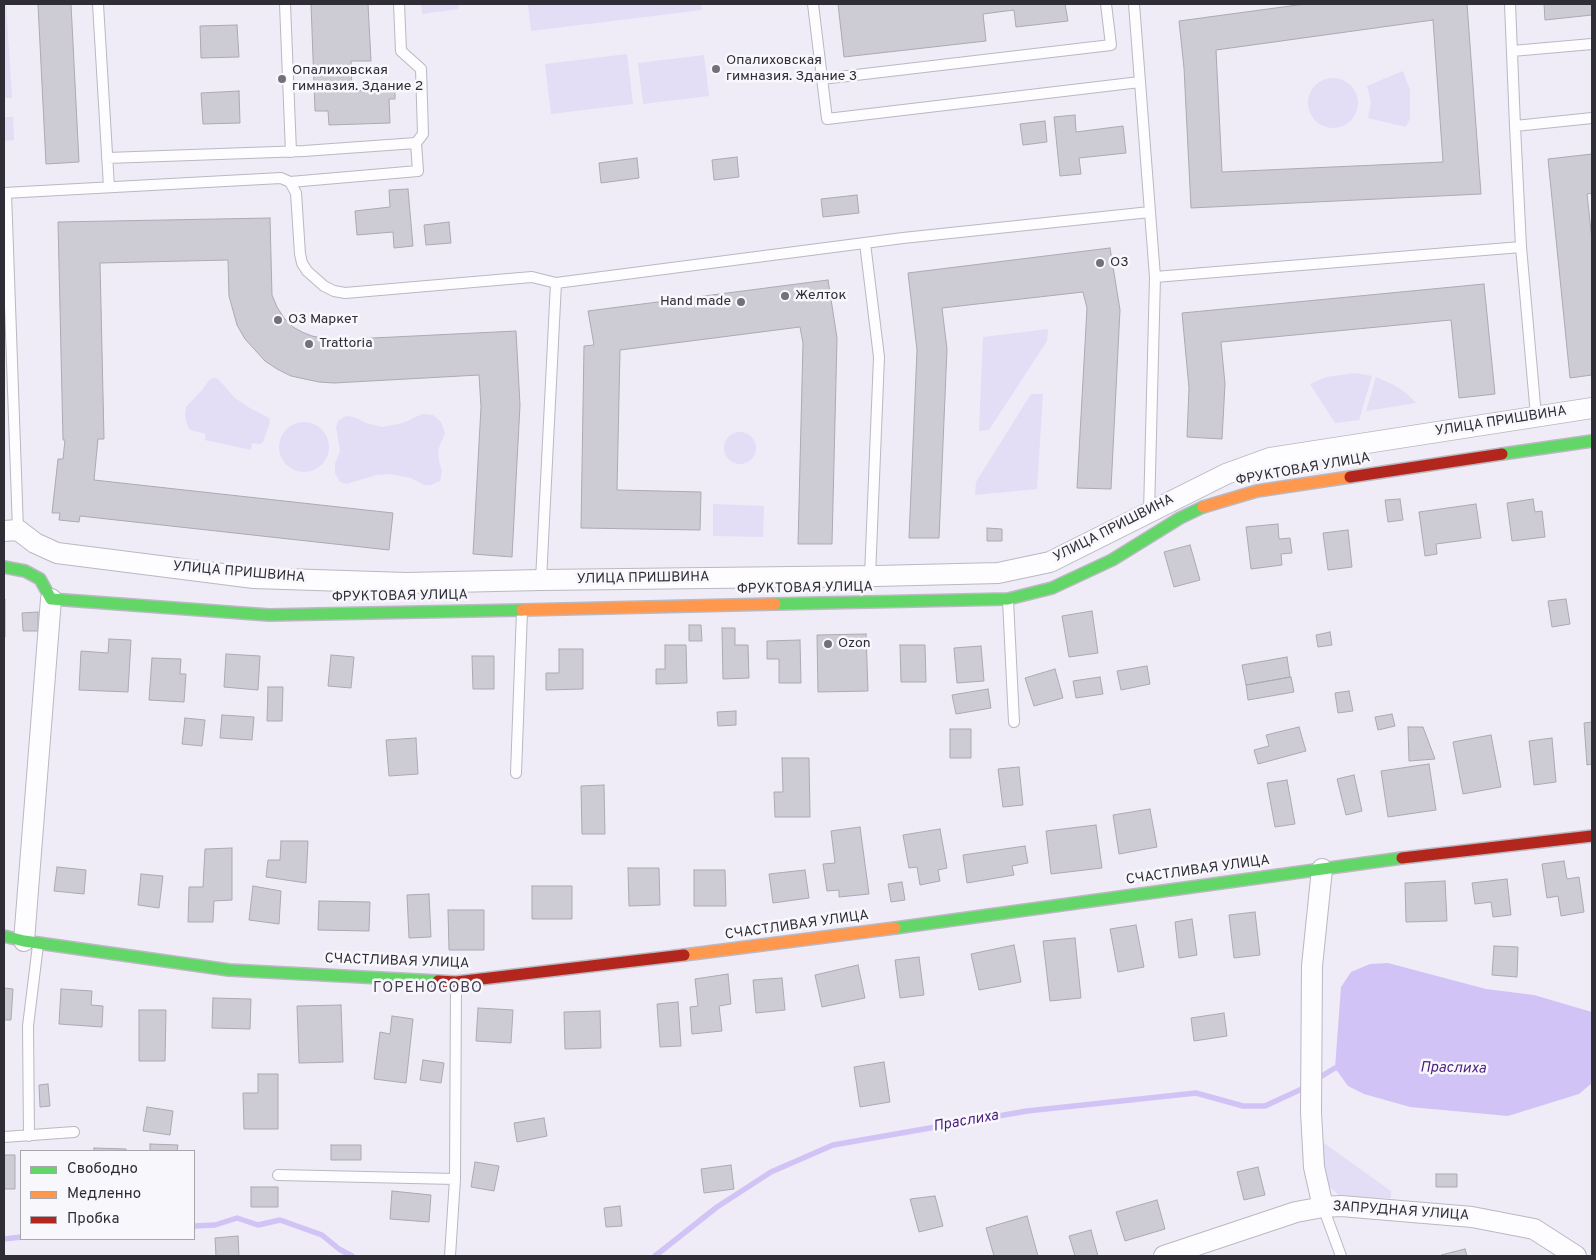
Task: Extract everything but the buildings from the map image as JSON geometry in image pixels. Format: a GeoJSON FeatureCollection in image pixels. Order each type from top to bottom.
{"type":"FeatureCollection","features":[{"type":"Feature","properties":{"kind":"street","name":"УЛИЦА ПРИШВИНА"},"geometry":{"type":"LineString","coordinates":[[11,531],[57,553],[254,578],[406,583],[998,573],[1050,562],[1226,474],[1270,458],[1592,408]]}},
{"type":"Feature","properties":{"kind":"street","name":"ФРУКТОВАЯ УЛИЦА"},"geometry":{"type":"LineString","coordinates":[[52,599],[269,615],[1008,599],[1052,588],[1112,560],[1180,518],[1203,507],[1257,491],[1592,441]]}},
{"type":"Feature","properties":{"kind":"street"},"geometry":{"type":"LineString","coordinates":[[4,567],[24,571],[40,579],[52,599],[31,942]]}},
{"type":"Feature","properties":{"kind":"street","name":"СЧАСТЛИВАЯ УЛИЦА"},"geometry":{"type":"LineString","coordinates":[[4,936],[31,942],[229,970],[456,982],[705,953],[1322,869],[1592,836]]}},
{"type":"Feature","properties":{"kind":"street"},"geometry":{"type":"LineString","coordinates":[[1322,869],[1312,966],[1311,1112],[1314,1167],[1323,1207]]}},
{"type":"Feature","properties":{"kind":"street","name":"ЗАПРУДНАЯ УЛИЦА"},"geometry":{"type":"LineString","coordinates":[[1164,1256],[1296,1212],[1341,1206],[1472,1217],[1534,1229],[1576,1256]]}},
{"type":"Feature","properties":{"kind":"lane"},"geometry":{"type":"LineString","coordinates":[[98,4],[109,187]]}},
{"type":"Feature","properties":{"kind":"lane"},"geometry":{"type":"LineString","coordinates":[[285,4],[291,152]]}},
{"type":"Feature","properties":{"kind":"lane"},"geometry":{"type":"LineString","coordinates":[[11,531],[5,193],[281,178],[290,182],[418,171],[416,143],[423,134],[421,69],[401,51],[399,4]]}},
{"type":"Feature","properties":{"kind":"lane"},"geometry":{"type":"LineString","coordinates":[[813,4],[827,119],[1140,82]]}},
{"type":"Feature","properties":{"kind":"lane"},"geometry":{"type":"LineString","coordinates":[[822,79],[1111,45],[1106,4]]}},
{"type":"Feature","properties":{"kind":"lane"},"geometry":{"type":"LineString","coordinates":[[1134,4],[1155,277],[1149,512]]}},
{"type":"Feature","properties":{"kind":"lane"},"geometry":{"type":"LineString","coordinates":[[1510,4],[1521,247],[1536,416]]}},
{"type":"Feature","properties":{"kind":"lane"},"geometry":{"type":"LineString","coordinates":[[1512,51],[1592,44]]}},
{"type":"Feature","properties":{"kind":"lane"},"geometry":{"type":"LineString","coordinates":[[1515,126],[1592,118]]}},
{"type":"Feature","properties":{"kind":"lane"},"geometry":{"type":"LineString","coordinates":[[107,158],[291,152],[416,143]]}},
{"type":"Feature","properties":{"kind":"lane"},"geometry":{"type":"LineString","coordinates":[[290,182],[296,193],[302,263],[307,271],[324,286],[334,291],[345,293],[532,276],[556,283],[865,243],[1150,212]]}},
{"type":"Feature","properties":{"kind":"lane"},"geometry":{"type":"LineString","coordinates":[[865,243],[878,357],[870,576]]}},
{"type":"Feature","properties":{"kind":"lane"},"geometry":{"type":"LineString","coordinates":[[1155,277],[1521,247]]}},
{"type":"Feature","properties":{"kind":"lane"},"geometry":{"type":"LineString","coordinates":[[541,580],[556,283]]}},
{"type":"Feature","properties":{"kind":"lane"},"geometry":{"type":"LineString","coordinates":[[1008,599],[1014,722]]}},
{"type":"Feature","properties":{"kind":"lane"},"geometry":{"type":"LineString","coordinates":[[516,773],[522,610]]}},
{"type":"Feature","properties":{"kind":"lane"},"geometry":{"type":"LineString","coordinates":[[29,1136],[28,1026],[31,942]]}},
{"type":"Feature","properties":{"kind":"lane"},"geometry":{"type":"LineString","coordinates":[[450,1256],[455,1179],[456,982]]}},
{"type":"Feature","properties":{"kind":"lane"},"geometry":{"type":"LineString","coordinates":[[4,1137],[74,1132]]}},
{"type":"Feature","properties":{"kind":"lane"},"geometry":{"type":"LineString","coordinates":[[278,1175],[455,1179]]}},
{"type":"Feature","properties":{"kind":"lane"},"geometry":{"type":"LineString","coordinates":[[1323,1207],[1341,1256]]}},
{"type":"Feature","properties":{"kind":"shaded area"},"geometry":{"type":"Polygon","coordinates":[[[4,4],[6,4],[12,98],[4,98],[4,4]]]}},
{"type":"Feature","properties":{"kind":"shaded area"},"geometry":{"type":"Polygon","coordinates":[[[421,4],[458,4],[459,9],[422,14],[421,4]]]}},
{"type":"Feature","properties":{"kind":"shaded area"},"geometry":{"type":"Polygon","coordinates":[[[528,4],[701,4],[702,10],[531,31],[528,4]]]}},
{"type":"Feature","properties":{"kind":"shaded area"},"geometry":{"type":"Polygon","coordinates":[[[627,54],[633,104],[551,114],[545,64],[627,54]]]}},
{"type":"Feature","properties":{"kind":"shaded area"},"geometry":{"type":"Polygon","coordinates":[[[704,55],[709,96],[643,104],[638,63],[704,55]]]}},
{"type":"Feature","properties":{"kind":"shaded area"},"geometry":{"type":"Polygon","coordinates":[[[1403,71],[1410,90],[1410,118],[1406,127],[1368,118],[1371,102],[1367,86],[1403,71]]]}},
{"type":"Feature","properties":{"kind":"shaded area"},"geometry":{"type":"Polygon","coordinates":[[[1333,78],[1342,80],[1353,89],[1358,103],[1356,112],[1347,123],[1333,128],[1324,126],[1313,117],[1308,103],[1310,94],[1319,83],[1333,78]]]}},
{"type":"Feature","properties":{"kind":"shaded area"},"geometry":{"type":"Polygon","coordinates":[[[4,117],[13,117],[14,140],[4,141],[4,117]]]}},
{"type":"Feature","properties":{"kind":"shaded area"},"geometry":{"type":"Polygon","coordinates":[[[1048,329],[1047,341],[989,430],[979,431],[983,337],[1048,329]]]}},
{"type":"Feature","properties":{"kind":"shaded area"},"geometry":{"type":"Polygon","coordinates":[[[1355,373],[1372,376],[1359,420],[1335,423],[1310,384],[1326,377],[1355,373]]]}},
{"type":"Feature","properties":{"kind":"shaded area"},"geometry":{"type":"Polygon","coordinates":[[[1376,377],[1394,385],[1416,403],[1366,411],[1376,377]]]}},
{"type":"Feature","properties":{"kind":"shaded area"},"geometry":{"type":"Polygon","coordinates":[[[210,379],[218,379],[235,398],[269,418],[270,422],[263,442],[260,444],[252,443],[251,450],[205,440],[206,434],[190,430],[187,425],[186,407],[210,379]]]}},
{"type":"Feature","properties":{"kind":"shaded area"},"geometry":{"type":"Polygon","coordinates":[[[1031,394],[1043,394],[1037,489],[975,495],[976,482],[1031,394]]]}},
{"type":"Feature","properties":{"kind":"shaded area"},"geometry":{"type":"Polygon","coordinates":[[[422,414],[433,415],[441,422],[445,433],[438,450],[442,471],[440,481],[431,485],[424,485],[411,478],[390,474],[376,475],[347,484],[340,482],[335,473],[335,464],[340,451],[336,427],[338,421],[346,416],[354,417],[366,423],[382,427],[403,423],[422,414]]]}},
{"type":"Feature","properties":{"kind":"shaded area"},"geometry":{"type":"Polygon","coordinates":[[[299,422],[309,422],[322,429],[329,442],[329,452],[322,465],[309,472],[299,472],[290,468],[283,461],[279,452],[279,442],[283,433],[290,426],[299,422]]]}},
{"type":"Feature","properties":{"kind":"shaded area"},"geometry":{"type":"Polygon","coordinates":[[[740,432],[746,433],[751,437],[755,442],[755,454],[751,459],[746,463],[740,464],[734,463],[729,459],[725,454],[724,448],[725,442],[729,437],[734,433],[740,432]]]}},
{"type":"Feature","properties":{"kind":"shaded area"},"geometry":{"type":"Polygon","coordinates":[[[713,504],[764,506],[763,537],[713,536],[713,504]]]}},
{"type":"Feature","properties":{"kind":"shaded area"},"geometry":{"type":"Polygon","coordinates":[[[1321,1141],[1391,1191],[1391,1198],[1341,1197],[1324,1182],[1321,1141]]]}},
{"type":"Feature","properties":{"kind":"water"},"geometry":{"type":"Polygon","coordinates":[[[1388,963],[1486,989],[1534,995],[1592,1012],[1592,1083],[1579,1094],[1508,1116],[1410,1107],[1364,1094],[1348,1086],[1335,1068],[1341,987],[1351,972],[1370,964],[1388,963]]]}},
{"type":"Feature","properties":{"kind":"waterway","name":"Праслиха"},"geometry":{"type":"LineString","coordinates":[[1317,1079],[1335,1068],[1343,1068]]}},
{"type":"Feature","properties":{"kind":"waterway","name":"Праслиха"},"geometry":{"type":"LineString","coordinates":[[655,1256],[717,1207],[771,1172],[833,1145],[1027,1111],[1196,1093],[1243,1106],[1265,1106],[1304,1088]]}},
{"type":"Feature","properties":{"kind":"waterway","name":"Праслиха"},"geometry":{"type":"LineString","coordinates":[[195,1226],[215,1225],[237,1218],[258,1225],[280,1220],[322,1235],[339,1249],[352,1256]]}},
{"type":"Feature","properties":{"kind":"waterway","name":"Праслиха"},"geometry":{"type":"LineString","coordinates":[[4,1239],[20,1237]]}},
{"type":"Feature","properties":{"kind":"traffic: fast"},"geometry":{"type":"LineString","coordinates":[[1502,454],[1592,441]]}},
{"type":"Feature","properties":{"kind":"traffic: fast"},"geometry":{"type":"LineString","coordinates":[[775,604],[1008,599],[1052,588],[1112,560],[1180,518],[1203,507]]}},
{"type":"Feature","properties":{"kind":"traffic: fast"},"geometry":{"type":"LineString","coordinates":[[4,567],[25,571],[40,579],[51,599],[269,615],[522,610]]}},
{"type":"Feature","properties":{"kind":"traffic: fast"},"geometry":{"type":"LineString","coordinates":[[895,928],[1402,858]]}},
{"type":"Feature","properties":{"kind":"traffic: fast"},"geometry":{"type":"LineString","coordinates":[[4,936],[24,941],[229,970],[438,981]]}},
{"type":"Feature","properties":{"kind":"traffic: slow"},"geometry":{"type":"LineString","coordinates":[[1203,507],[1257,491],[1350,477]]}},
{"type":"Feature","properties":{"kind":"traffic: slow"},"geometry":{"type":"LineString","coordinates":[[522,610],[775,604]]}},
{"type":"Feature","properties":{"kind":"traffic: slow"},"geometry":{"type":"LineString","coordinates":[[684,955],[895,928]]}},
{"type":"Feature","properties":{"kind":"traffic: jam"},"geometry":{"type":"LineString","coordinates":[[1350,477],[1502,454]]}},
{"type":"Feature","properties":{"kind":"traffic: jam"},"geometry":{"type":"LineString","coordinates":[[1402,858],[1592,836]]}},
{"type":"Feature","properties":{"kind":"traffic: jam"},"geometry":{"type":"LineString","coordinates":[[438,981],[456,982],[684,955]]}},
{"type":"Feature","properties":{"kind":"place","name":"Опалиховская гимназия. Здание 3"},"geometry":{"type":"Point","coordinates":[716,69]}},
{"type":"Feature","properties":{"kind":"place","name":"Опалиховская гимназия. Здание 2"},"geometry":{"type":"Point","coordinates":[282,79]}},
{"type":"Feature","properties":{"kind":"place","name":"О3"},"geometry":{"type":"Point","coordinates":[1100,263]}},
{"type":"Feature","properties":{"kind":"place","name":"Желток"},"geometry":{"type":"Point","coordinates":[785,296]}},
{"type":"Feature","properties":{"kind":"place","name":"Hand made"},"geometry":{"type":"Point","coordinates":[741,302]}},
{"type":"Feature","properties":{"kind":"place","name":"О3 Маркет"},"geometry":{"type":"Point","coordinates":[278,320]}},
{"type":"Feature","properties":{"kind":"place","name":"Trattoria"},"geometry":{"type":"Point","coordinates":[309,344]}},
{"type":"Feature","properties":{"kind":"place","name":"Ozon"},"geometry":{"type":"Point","coordinates":[828,644]}},
{"type":"Feature","properties":{"kind":"district","name":"ГОРЕНОСОВО"},"geometry":{"type":"Point","coordinates":[428,989]}}]}
